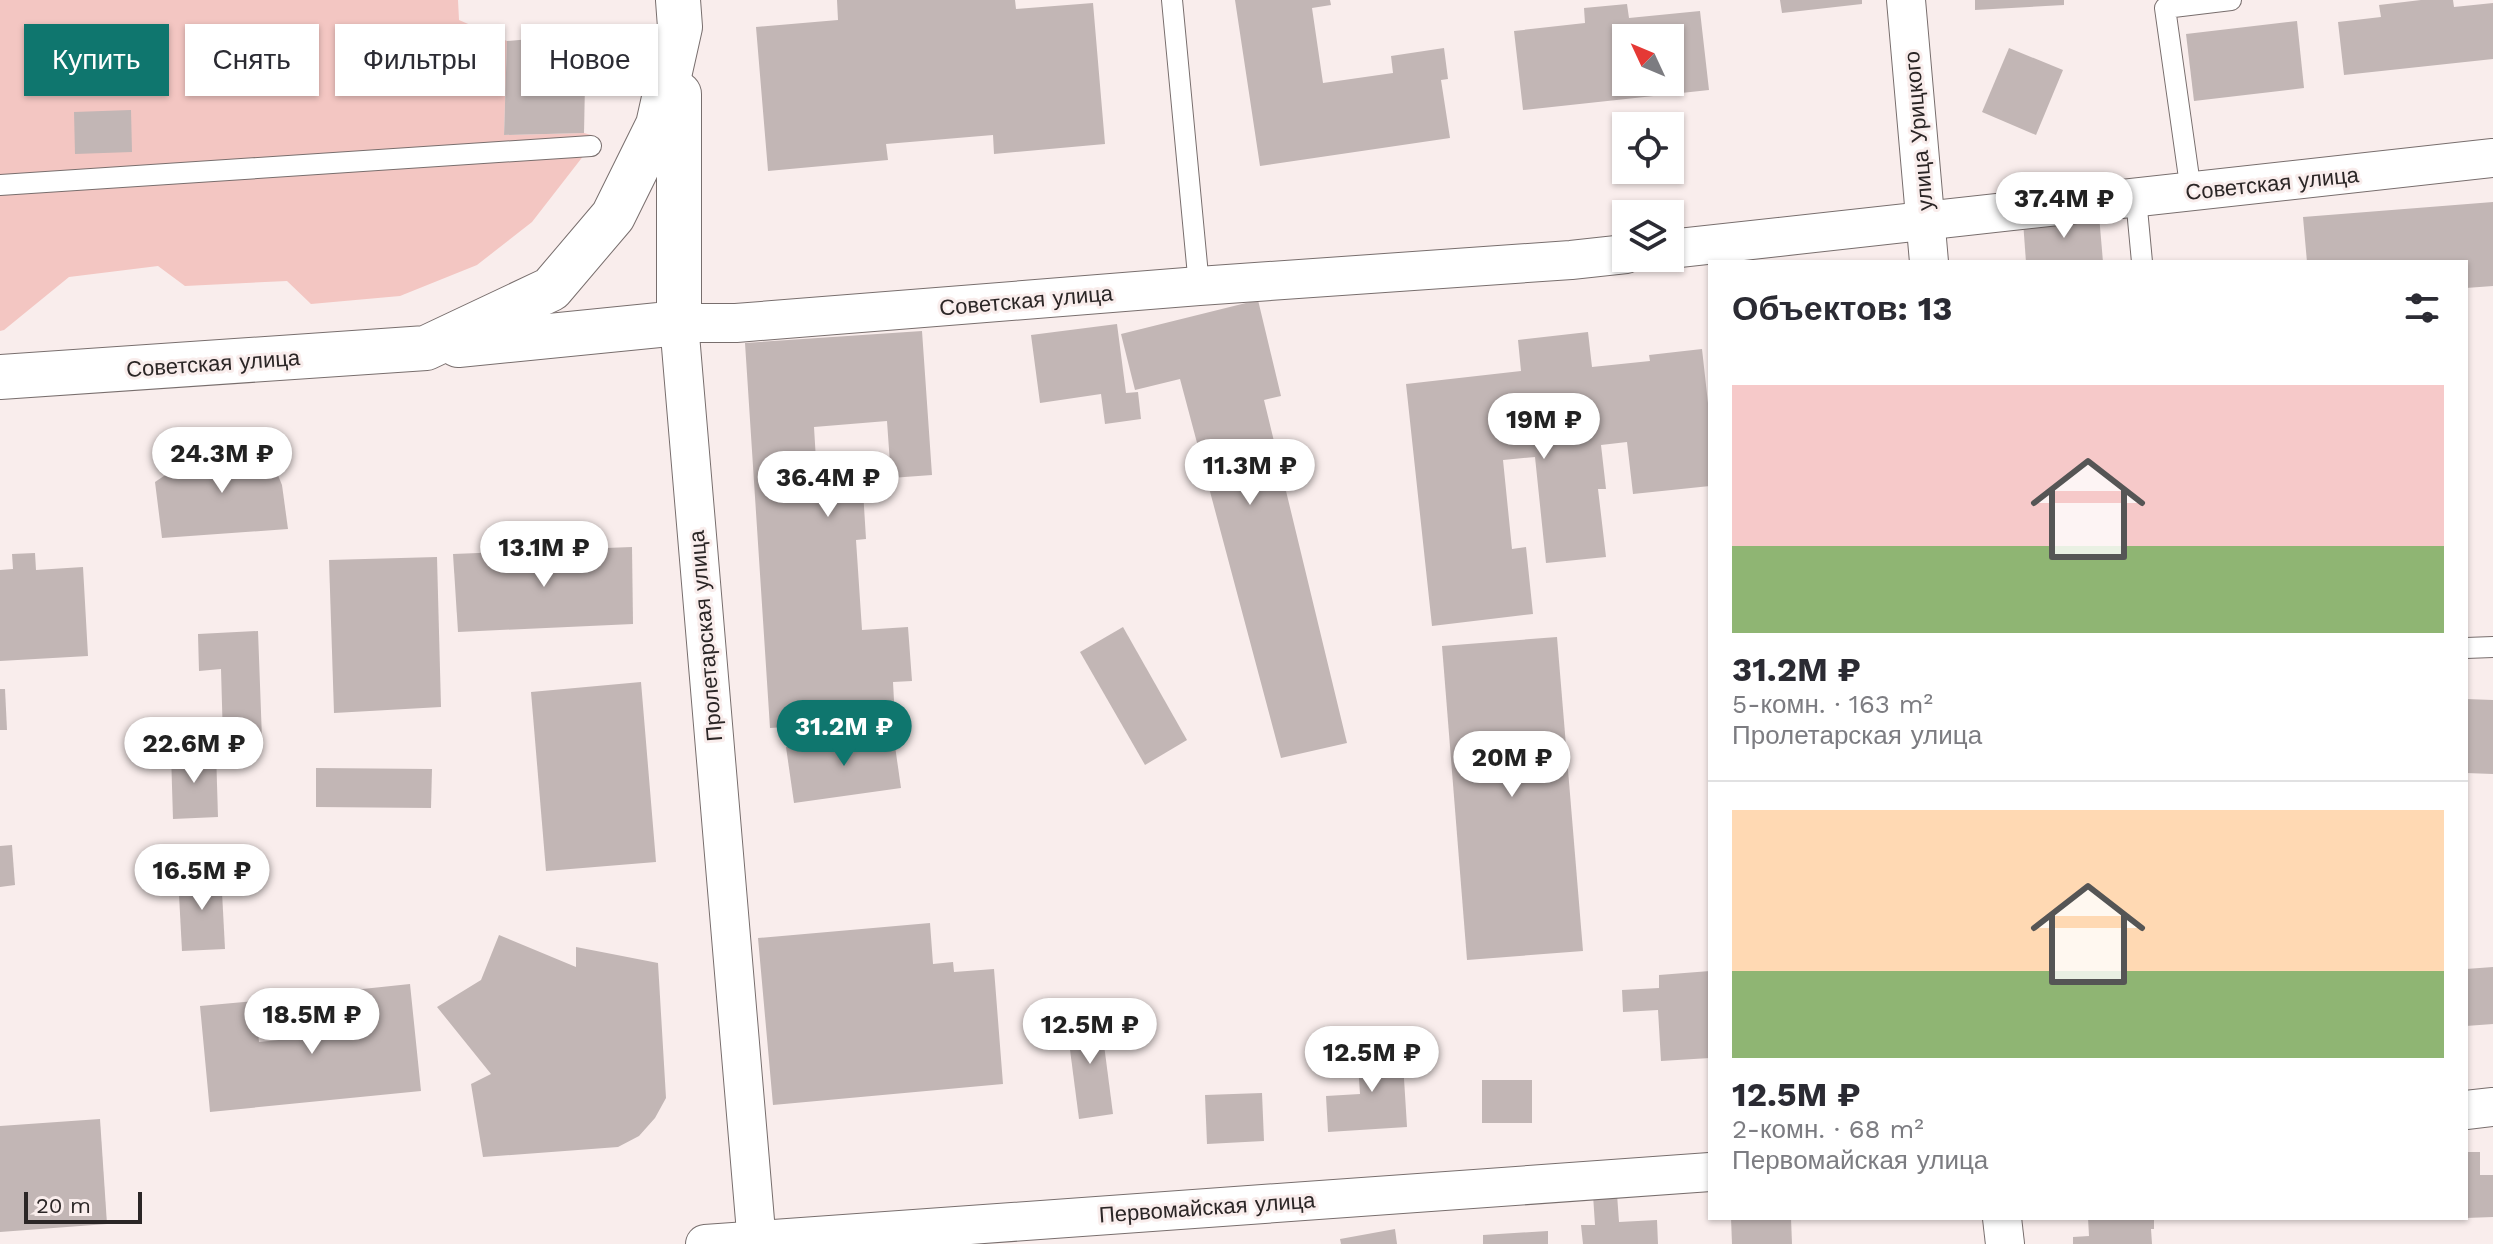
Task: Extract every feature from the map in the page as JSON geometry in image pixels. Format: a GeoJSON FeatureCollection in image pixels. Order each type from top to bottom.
{"type":"FeatureCollection","features":[{"type":"Feature","properties":{"kind":"main road","name":"Пролетарская улица"},"geometry":{"type":"LineString","coordinates":[[551,289],[613,216],[658,125],[679,14]]}},
{"type":"Feature","properties":{"kind":"main road","name":"Пролетарская улица"},"geometry":{"type":"LineString","coordinates":[[679,14],[679,323]]}},
{"type":"Feature","properties":{"kind":"main road","name":"Советская улица"},"geometry":{"type":"LineString","coordinates":[[426,348],[551,289]]}},
{"type":"Feature","properties":{"kind":"main road","name":"Советская улица"},"geometry":{"type":"LineString","coordinates":[[0,377],[426,348],[679,323]]}},
{"type":"Feature","properties":{"kind":"street","name":"улица Урицкого"},"geometry":{"type":"LineString","coordinates":[[1906,0],[1929,260]]}},
{"type":"Feature","properties":{"kind":"street","name":"Советская улица"},"geometry":{"type":"LineString","coordinates":[[1684,247],[2493,158]]}},
{"type":"Feature","properties":{"kind":"street","name":"Советская улица"},"geometry":{"type":"LineString","coordinates":[[679,323],[736,323],[1612,255]]}},
{"type":"Feature","properties":{"kind":"street","name":"Пролетарская улица"},"geometry":{"type":"LineString","coordinates":[[679,323],[757,1241]]}},
{"type":"Feature","properties":{"kind":"street"},"geometry":{"type":"LineString","coordinates":[[2468,1110],[2493,1107]]}},
{"type":"Feature","properties":{"kind":"street","name":"Первомайская улица"},"geometry":{"type":"LineString","coordinates":[[705,1244],[1708,1172]]}},
{"type":"Feature","properties":{"kind":"street"},"geometry":{"type":"LineString","coordinates":[[2002,1220],[2005,1244]]}},
{"type":"Feature","properties":{"kind":"lane"},"geometry":{"type":"LineString","coordinates":[[1172,0],[1199,286]]}},
{"type":"Feature","properties":{"kind":"lane"},"geometry":{"type":"LineString","coordinates":[[2191,192],[2165,8],[2231,0]]}},
{"type":"Feature","properties":{"kind":"lane"},"geometry":{"type":"LineString","coordinates":[[0,185],[591,146]]}},
{"type":"Feature","properties":{"kind":"lane"},"geometry":{"type":"LineString","coordinates":[[2136,198],[2142,260]]}},
{"type":"Feature","properties":{"kind":"lane"},"geometry":{"type":"LineString","coordinates":[[2468,648],[2493,647]]}},
{"type":"Feature","properties":{"kind":"shaded area"},"geometry":{"type":"Polygon","coordinates":[[[0,0],[458,0],[459,20],[468,24],[335,24],[335,96],[505,96],[505,40],[507,41],[504,135],[584,133],[595,136],[591,146],[532,222],[477,265],[400,296],[311,304],[287,281],[185,286],[158,266],[69,277],[0,331],[0,0]]]}},
{"type":"Feature","properties":{"kind":"building"},"geometry":{"type":"Polygon","coordinates":[[[837,0],[1015,0],[1016,9],[1093,3],[1105,144],[994,154],[993,135],[886,144],[888,160],[768,171],[756,27],[838,20],[837,0]]]}},
{"type":"Feature","properties":{"kind":"building"},"geometry":{"type":"Polygon","coordinates":[[[1235,0],[1330,0],[1331,5],[1312,8],[1323,83],[1393,73],[1391,56],[1444,48],[1448,79],[1441,80],[1450,138],[1260,166],[1235,0]]]}},
{"type":"Feature","properties":{"kind":"building"},"geometry":{"type":"Polygon","coordinates":[[[1780,0],[1862,0],[1862,4],[1782,13],[1780,0]]]}},
{"type":"Feature","properties":{"kind":"building"},"geometry":{"type":"Polygon","coordinates":[[[1975,0],[2064,0],[2064,5],[1975,10],[1975,0]]]}},
{"type":"Feature","properties":{"kind":"building"},"geometry":{"type":"Polygon","coordinates":[[[2453,0],[2454,7],[2493,3],[2493,59],[2344,75],[2338,22],[2381,17],[2379,5],[2453,0]]]}},
{"type":"Feature","properties":{"kind":"building"},"geometry":{"type":"Polygon","coordinates":[[[1627,4],[1629,18],[1700,11],[1709,90],[1684,93],[1684,24],[1612,24],[1612,96],[1653,96],[1523,110],[1514,31],[1585,23],[1584,8],[1627,4]]]}},
{"type":"Feature","properties":{"kind":"building"},"geometry":{"type":"Polygon","coordinates":[[[2297,21],[2304,88],[2194,101],[2186,34],[2297,21]]]}},
{"type":"Feature","properties":{"kind":"building"},"geometry":{"type":"Polygon","coordinates":[[[521,40],[521,96],[585,96],[584,133],[504,135],[507,41],[521,40]]]}},
{"type":"Feature","properties":{"kind":"building"},"geometry":{"type":"Polygon","coordinates":[[[2009,48],[2063,70],[2036,135],[1982,112],[2009,48]]]}},
{"type":"Feature","properties":{"kind":"building"},"geometry":{"type":"Polygon","coordinates":[[[131,110],[132,152],[75,154],[74,112],[131,110]]]}},
{"type":"Feature","properties":{"kind":"building"},"geometry":{"type":"Polygon","coordinates":[[[2493,202],[2493,286],[2468,288],[2468,260],[2307,260],[2303,217],[2493,202]]]}},
{"type":"Feature","properties":{"kind":"building"},"geometry":{"type":"Polygon","coordinates":[[[2099,215],[2103,260],[2026,260],[2023,221],[2099,215]]]}},
{"type":"Feature","properties":{"kind":"building"},"geometry":{"type":"Polygon","coordinates":[[[1258,300],[1281,396],[1264,400],[1347,743],[1281,758],[1180,379],[1135,390],[1121,334],[1258,300]]]}},
{"type":"Feature","properties":{"kind":"building"},"geometry":{"type":"Polygon","coordinates":[[[1117,324],[1126,393],[1138,392],[1141,419],[1105,424],[1101,394],[1040,403],[1031,335],[1117,324]]]}},
{"type":"Feature","properties":{"kind":"building"},"geometry":{"type":"Polygon","coordinates":[[[922,331],[932,475],[891,478],[887,421],[814,427],[817,477],[862,474],[866,539],[856,540],[862,630],[908,627],[912,681],[893,682],[895,720],[770,728],[745,343],[922,331]]]}},
{"type":"Feature","properties":{"kind":"building"},"geometry":{"type":"Polygon","coordinates":[[[1588,332],[1592,367],[1650,361],[1649,355],[1702,349],[1708,403],[1708,486],[1633,494],[1627,442],[1601,445],[1606,489],[1598,489],[1606,557],[1546,563],[1535,457],[1503,460],[1512,549],[1526,547],[1533,614],[1432,626],[1406,384],[1521,371],[1518,340],[1588,332]]]}},
{"type":"Feature","properties":{"kind":"building"},"geometry":{"type":"Polygon","coordinates":[[[248,448],[270,456],[282,485],[288,529],[162,538],[155,482],[198,453],[248,448]]]}},
{"type":"Feature","properties":{"kind":"building"},"geometry":{"type":"Polygon","coordinates":[[[632,547],[633,624],[458,632],[453,554],[632,547]]]}},
{"type":"Feature","properties":{"kind":"building"},"geometry":{"type":"Polygon","coordinates":[[[35,553],[36,570],[83,567],[88,656],[0,661],[0,570],[13,569],[12,554],[35,553]]]}},
{"type":"Feature","properties":{"kind":"building"},"geometry":{"type":"Polygon","coordinates":[[[437,557],[441,707],[334,713],[329,560],[437,557]]]}},
{"type":"Feature","properties":{"kind":"building"},"geometry":{"type":"Polygon","coordinates":[[[1123,627],[1187,740],[1145,765],[1080,652],[1123,627]]]}},
{"type":"Feature","properties":{"kind":"building"},"geometry":{"type":"Polygon","coordinates":[[[258,631],[262,739],[223,740],[221,669],[199,671],[198,634],[258,631]]]}},
{"type":"Feature","properties":{"kind":"building"},"geometry":{"type":"Polygon","coordinates":[[[1557,637],[1583,951],[1467,960],[1442,646],[1557,637]]]}},
{"type":"Feature","properties":{"kind":"building"},"geometry":{"type":"Polygon","coordinates":[[[641,682],[656,862],[546,871],[531,692],[641,682]]]}},
{"type":"Feature","properties":{"kind":"building"},"geometry":{"type":"Polygon","coordinates":[[[0,689],[5,689],[7,730],[0,730],[0,689]]]}},
{"type":"Feature","properties":{"kind":"building"},"geometry":{"type":"Polygon","coordinates":[[[2468,699],[2493,700],[2493,774],[2468,773],[2468,699]]]}},
{"type":"Feature","properties":{"kind":"building"},"geometry":{"type":"Polygon","coordinates":[[[893,732],[901,788],[794,803],[786,747],[893,732]]]}},
{"type":"Feature","properties":{"kind":"building"},"geometry":{"type":"Polygon","coordinates":[[[216,751],[218,817],[173,819],[171,753],[216,751]]]}},
{"type":"Feature","properties":{"kind":"building"},"geometry":{"type":"Polygon","coordinates":[[[316,768],[432,769],[431,808],[316,807],[316,768]]]}},
{"type":"Feature","properties":{"kind":"building"},"geometry":{"type":"Polygon","coordinates":[[[12,845],[15,885],[0,887],[0,846],[12,845]]]}},
{"type":"Feature","properties":{"kind":"building"},"geometry":{"type":"Polygon","coordinates":[[[221,873],[225,949],[182,951],[178,876],[221,873]]]}},
{"type":"Feature","properties":{"kind":"building"},"geometry":{"type":"Polygon","coordinates":[[[930,923],[933,964],[953,962],[954,972],[994,969],[1003,1084],[773,1105],[758,938],[930,923]]]}},
{"type":"Feature","properties":{"kind":"building"},"geometry":{"type":"Polygon","coordinates":[[[499,935],[576,967],[576,947],[658,963],[666,1098],[655,1118],[639,1136],[618,1147],[483,1157],[471,1084],[491,1074],[437,1007],[481,980],[499,935]]]}},
{"type":"Feature","properties":{"kind":"building"},"geometry":{"type":"Polygon","coordinates":[[[2493,967],[2493,1024],[2468,1026],[2468,969],[2493,967]]]}},
{"type":"Feature","properties":{"kind":"building"},"geometry":{"type":"Polygon","coordinates":[[[1708,971],[1708,1058],[1661,1061],[1658,1010],[1623,1012],[1622,990],[1659,988],[1659,975],[1708,971]]]}},
{"type":"Feature","properties":{"kind":"building"},"geometry":{"type":"Polygon","coordinates":[[[410,984],[421,1091],[210,1112],[200,1006],[255,1001],[259,1042],[357,1032],[353,990],[410,984]]]}},
{"type":"Feature","properties":{"kind":"building"},"geometry":{"type":"Polygon","coordinates":[[[1100,1014],[1113,1114],[1079,1119],[1066,1019],[1100,1014]]]}},
{"type":"Feature","properties":{"kind":"building"},"geometry":{"type":"Polygon","coordinates":[[[1402,1046],[1407,1127],[1328,1132],[1326,1096],[1360,1094],[1357,1049],[1402,1046]]]}},
{"type":"Feature","properties":{"kind":"building"},"geometry":{"type":"Polygon","coordinates":[[[1482,1080],[1532,1080],[1532,1123],[1482,1123],[1482,1080]]]}},
{"type":"Feature","properties":{"kind":"building"},"geometry":{"type":"Polygon","coordinates":[[[1262,1093],[1264,1141],[1207,1144],[1205,1095],[1262,1093]]]}},
{"type":"Feature","properties":{"kind":"building"},"geometry":{"type":"Polygon","coordinates":[[[100,1119],[107,1224],[0,1232],[0,1126],[100,1119]]]}},
{"type":"Feature","properties":{"kind":"building"},"geometry":{"type":"Polygon","coordinates":[[[2468,1152],[2480,1152],[2480,1175],[2493,1175],[2493,1217],[2468,1218],[2468,1152]]]}},
{"type":"Feature","properties":{"kind":"building"},"geometry":{"type":"Polygon","coordinates":[[[1617,1194],[1619,1222],[1657,1220],[1658,1244],[1583,1244],[1581,1225],[1595,1225],[1593,1195],[1617,1194]]]}},
{"type":"Feature","properties":{"kind":"building"},"geometry":{"type":"Polygon","coordinates":[[[1731,1220],[1791,1220],[1792,1244],[1732,1244],[1731,1220]]]}},
{"type":"Feature","properties":{"kind":"building"},"geometry":{"type":"Polygon","coordinates":[[[2088,1220],[2154,1220],[2152,1244],[2073,1244],[2073,1237],[2089,1236],[2088,1220]]]}},
{"type":"Feature","properties":{"kind":"building"},"geometry":{"type":"Polygon","coordinates":[[[1395,1229],[1397,1244],[1341,1244],[1340,1239],[1395,1229]]]}},
{"type":"Feature","properties":{"kind":"building"},"geometry":{"type":"Polygon","coordinates":[[[1548,1231],[1548,1244],[1483,1244],[1483,1235],[1548,1231]]]}}]}
